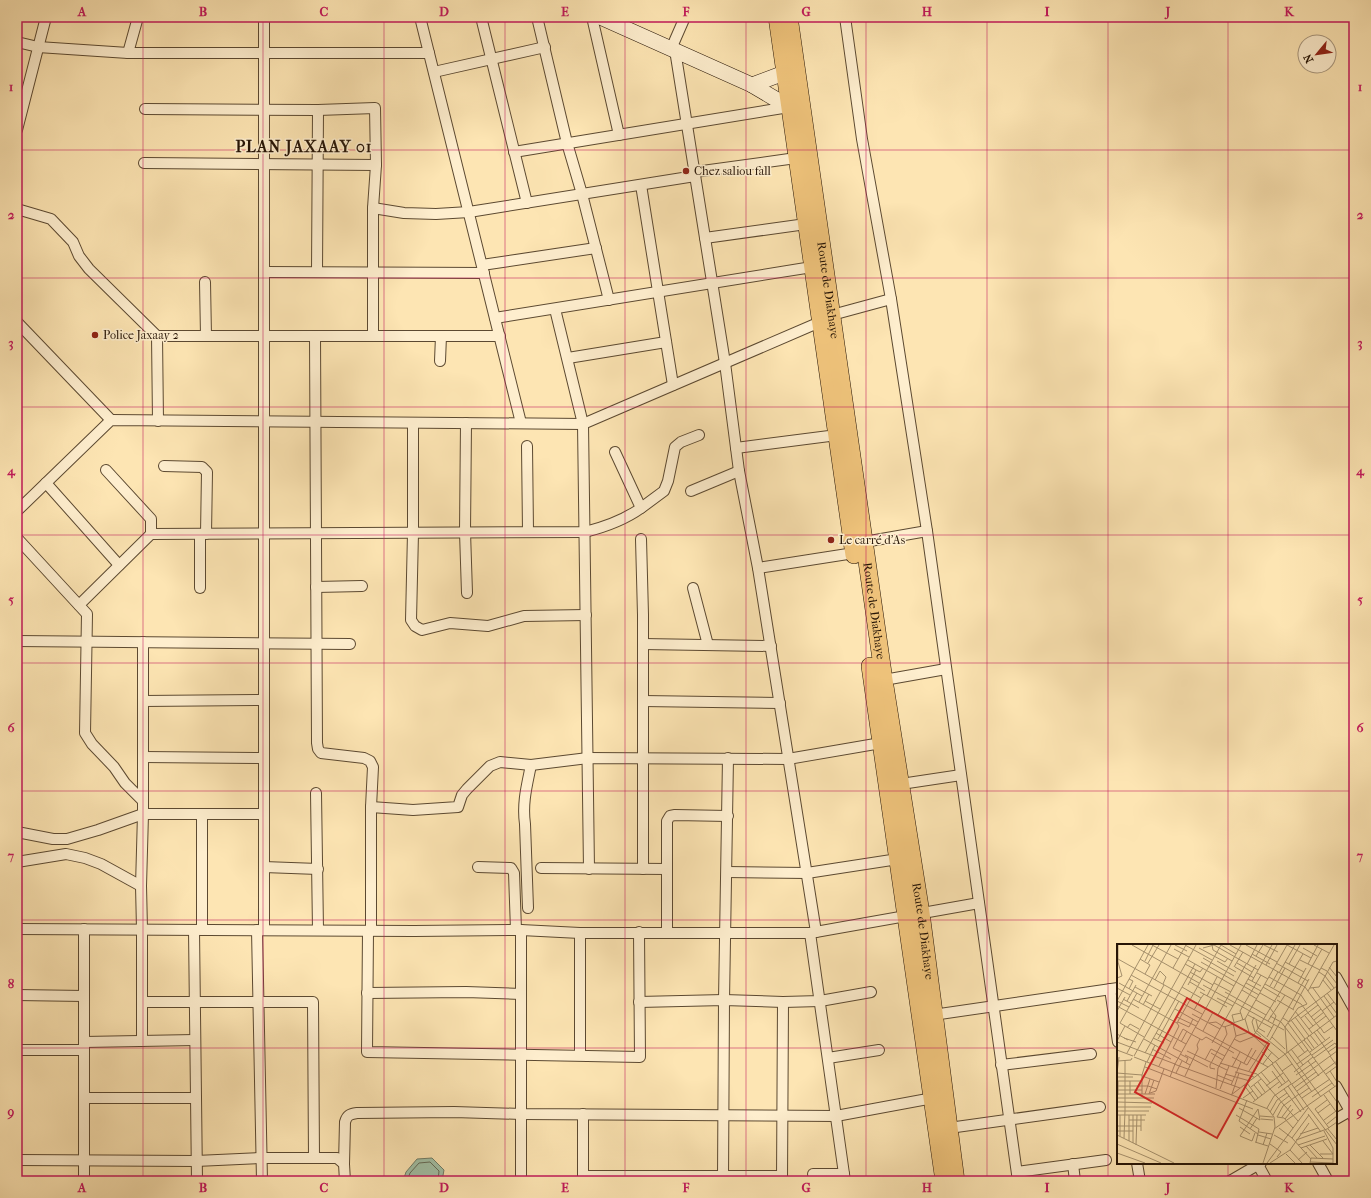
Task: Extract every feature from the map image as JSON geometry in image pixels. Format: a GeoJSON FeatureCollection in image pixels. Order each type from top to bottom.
{"type":"FeatureCollection","features":[{"type":"Feature","properties":{"kind":"main road","name":"Route de Diakhaye"},"geometry":{"type":"LineString","coordinates":[[777,17],[791,73],[796,107],[859,548],[881,743],[898,859],[913,914],[933,1015],[956,1181]]}},
{"type":"Feature","properties":{"kind":"main road","name":"Route de Diakhaye"},"geometry":{"type":"LineString","coordinates":[[789,17],[791,73]]}},
{"type":"Feature","properties":{"kind":"main road","name":"Route de Diakhaye"},"geometry":{"type":"LineString","coordinates":[[796,107],[796,158],[812,267],[826,318],[837,435],[884,680],[901,784],[932,1098],[944,1181]]}},
{"type":"Feature","properties":{"kind":"street"},"geometry":{"type":"LineString","coordinates":[[17,130],[21,97],[38,47],[46,17]]}},
{"type":"Feature","properties":{"kind":"street"},"geometry":{"type":"LineString","coordinates":[[128,53],[138,17]]}},
{"type":"Feature","properties":{"kind":"street"},"geometry":{"type":"LineString","coordinates":[[262,1181],[259,1002],[264,867],[264,17]]}},
{"type":"Feature","properties":{"kind":"street"},"geometry":{"type":"LineString","coordinates":[[420,17],[521,423]]}},
{"type":"Feature","properties":{"kind":"street"},"geometry":{"type":"LineString","coordinates":[[481,17],[527,203]]}},
{"type":"Feature","properties":{"kind":"street"},"geometry":{"type":"LineString","coordinates":[[537,17],[567,143],[582,194],[608,300]]}},
{"type":"Feature","properties":{"kind":"street"},"geometry":{"type":"LineString","coordinates":[[592,17],[619,135]]}},
{"type":"Feature","properties":{"kind":"street"},"geometry":{"type":"LineString","coordinates":[[600,17],[622,22],[673,50],[752,85],[796,107]]}},
{"type":"Feature","properties":{"kind":"street"},"geometry":{"type":"LineString","coordinates":[[685,17],[673,50],[687,124],[725,363],[739,471],[758,568],[807,873],[820,1001],[845,1177],[813,1174]]}},
{"type":"Feature","properties":{"kind":"street"},"geometry":{"type":"LineString","coordinates":[[845,17],[862,140],[891,299],[927,530],[1018,1176],[1073,1164],[1106,1160]]}},
{"type":"Feature","properties":{"kind":"street"},"geometry":{"type":"LineString","coordinates":[[17,42],[38,47],[128,53],[429,53]]}},
{"type":"Feature","properties":{"kind":"street"},"geometry":{"type":"LineString","coordinates":[[434,72],[545,47]]}},
{"type":"Feature","properties":{"kind":"street"},"geometry":{"type":"LineString","coordinates":[[752,85],[791,73]]}},
{"type":"Feature","properties":{"kind":"street"},"geometry":{"type":"LineString","coordinates":[[514,152],[796,107]]}},
{"type":"Feature","properties":{"kind":"street"},"geometry":{"type":"LineString","coordinates":[[145,109],[318,110],[374,108],[376,165],[373,208],[373,336]]}},
{"type":"Feature","properties":{"kind":"street"},"geometry":{"type":"LineString","coordinates":[[317,272],[318,110]]}},
{"type":"Feature","properties":{"kind":"street"},"geometry":{"type":"LineString","coordinates":[[373,208],[404,213],[436,214],[469,212],[641,185],[695,174],[796,158]]}},
{"type":"Feature","properties":{"kind":"street"},"geometry":{"type":"LineString","coordinates":[[144,162],[376,165]]}},
{"type":"Feature","properties":{"kind":"street"},"geometry":{"type":"LineString","coordinates":[[641,185],[672,385]]}},
{"type":"Feature","properties":{"kind":"street"},"geometry":{"type":"LineString","coordinates":[[17,209],[51,219],[73,242],[79,256],[89,269],[156,336],[158,421]]}},
{"type":"Feature","properties":{"kind":"street"},"geometry":{"type":"LineString","coordinates":[[705,238],[806,224]]}},
{"type":"Feature","properties":{"kind":"street"},"geometry":{"type":"LineString","coordinates":[[264,272],[373,273],[483,269],[596,248]]}},
{"type":"Feature","properties":{"kind":"street"},"geometry":{"type":"LineString","coordinates":[[495,318],[812,267]]}},
{"type":"Feature","properties":{"kind":"street"},"geometry":{"type":"LineString","coordinates":[[205,282],[206,336]]}},
{"type":"Feature","properties":{"kind":"street"},"geometry":{"type":"LineString","coordinates":[[17,322],[111,420],[583,424],[826,318],[891,299]]}},
{"type":"Feature","properties":{"kind":"street"},"geometry":{"type":"LineString","coordinates":[[555,309],[583,424],[589,869]]}},
{"type":"Feature","properties":{"kind":"street"},"geometry":{"type":"LineString","coordinates":[[156,336],[500,336]]}},
{"type":"Feature","properties":{"kind":"street"},"geometry":{"type":"LineString","coordinates":[[315,336],[317,742],[318,749],[321,753],[326,755],[364,758],[370,761],[373,767],[367,1052],[640,1057],[639,932]]}},
{"type":"Feature","properties":{"kind":"street"},"geometry":{"type":"LineString","coordinates":[[440,361],[441,336]]}},
{"type":"Feature","properties":{"kind":"street"},"geometry":{"type":"LineString","coordinates":[[568,358],[666,342]]}},
{"type":"Feature","properties":{"kind":"street"},"geometry":{"type":"LineString","coordinates":[[17,511],[111,420]]}},
{"type":"Feature","properties":{"kind":"street"},"geometry":{"type":"LineString","coordinates":[[413,422],[411,620],[415,626],[422,630],[450,622],[488,626],[524,616],[586,615]]}},
{"type":"Feature","properties":{"kind":"street"},"geometry":{"type":"LineString","coordinates":[[466,423],[465,532],[467,593]]}},
{"type":"Feature","properties":{"kind":"street"},"geometry":{"type":"LineString","coordinates":[[151,534],[528,531],[585,532],[606,526],[628,517],[664,491],[668,481],[675,447],[681,442],[699,435]]}},
{"type":"Feature","properties":{"kind":"street"},"geometry":{"type":"LineString","coordinates":[[736,448],[837,435]]}},
{"type":"Feature","properties":{"kind":"street"},"geometry":{"type":"LineString","coordinates":[[527,446],[528,531]]}},
{"type":"Feature","properties":{"kind":"street"},"geometry":{"type":"LineString","coordinates":[[615,452],[641,508]]}},
{"type":"Feature","properties":{"kind":"street"},"geometry":{"type":"LineString","coordinates":[[164,466],[202,467],[207,472],[200,588]]}},
{"type":"Feature","properties":{"kind":"street"},"geometry":{"type":"LineString","coordinates":[[79,604],[151,534],[151,519],[106,470]]}},
{"type":"Feature","properties":{"kind":"street"},"geometry":{"type":"LineString","coordinates":[[691,491],[739,471]]}},
{"type":"Feature","properties":{"kind":"street"},"geometry":{"type":"LineString","coordinates":[[46,483],[120,565]]}},
{"type":"Feature","properties":{"kind":"street"},"geometry":{"type":"LineString","coordinates":[[758,568],[859,548],[927,530]]}},
{"type":"Feature","properties":{"kind":"street"},"geometry":{"type":"LineString","coordinates":[[17,538],[87,614],[88,641],[85,733],[92,744],[114,767],[125,784],[142,801]]}},
{"type":"Feature","properties":{"kind":"street"},"geometry":{"type":"LineString","coordinates":[[641,539],[643,644],[643,869]]}},
{"type":"Feature","properties":{"kind":"street"},"geometry":{"type":"LineString","coordinates":[[316,587],[362,586]]}},
{"type":"Feature","properties":{"kind":"street"},"geometry":{"type":"LineString","coordinates":[[693,588],[708,645]]}},
{"type":"Feature","properties":{"kind":"street"},"geometry":{"type":"LineString","coordinates":[[17,640],[350,644]]}},
{"type":"Feature","properties":{"kind":"street"},"geometry":{"type":"LineString","coordinates":[[142,1041],[141,886],[143,642]]}},
{"type":"Feature","properties":{"kind":"street"},"geometry":{"type":"LineString","coordinates":[[643,644],[771,646]]}},
{"type":"Feature","properties":{"kind":"street"},"geometry":{"type":"LineString","coordinates":[[884,680],[946,669]]}},
{"type":"Feature","properties":{"kind":"street"},"geometry":{"type":"LineString","coordinates":[[143,701],[264,700]]}},
{"type":"Feature","properties":{"kind":"street"},"geometry":{"type":"LineString","coordinates":[[643,702],[780,703]]}},
{"type":"Feature","properties":{"kind":"street"},"geometry":{"type":"LineString","coordinates":[[371,807],[413,810],[458,807],[462,795],[490,766],[500,762],[531,765],[588,758],[788,758],[881,743]]}},
{"type":"Feature","properties":{"kind":"street"},"geometry":{"type":"LineString","coordinates":[[143,756],[264,758]]}},
{"type":"Feature","properties":{"kind":"street"},"geometry":{"type":"LineString","coordinates":[[724,1179],[724,1000],[728,758]]}},
{"type":"Feature","properties":{"kind":"street"},"geometry":{"type":"LineString","coordinates":[[528,908],[525,824],[523,811],[531,765]]}},
{"type":"Feature","properties":{"kind":"street"},"geometry":{"type":"LineString","coordinates":[[901,784],[961,774]]}},
{"type":"Feature","properties":{"kind":"street"},"geometry":{"type":"LineString","coordinates":[[316,793],[318,930]]}},
{"type":"Feature","properties":{"kind":"street"},"geometry":{"type":"LineString","coordinates":[[17,832],[53,839],[67,839],[98,830],[142,814],[264,814]]}},
{"type":"Feature","properties":{"kind":"street"},"geometry":{"type":"LineString","coordinates":[[197,1181],[195,1002],[202,814]]}},
{"type":"Feature","properties":{"kind":"street"},"geometry":{"type":"LineString","coordinates":[[667,932],[667,821],[670,816],[675,815],[728,816]]}},
{"type":"Feature","properties":{"kind":"street"},"geometry":{"type":"LineString","coordinates":[[66,854],[67,839]]}},
{"type":"Feature","properties":{"kind":"street"},"geometry":{"type":"LineString","coordinates":[[17,862],[66,854],[85,858],[101,864],[141,886]]}},
{"type":"Feature","properties":{"kind":"street"},"geometry":{"type":"LineString","coordinates":[[727,872],[807,873],[898,859]]}},
{"type":"Feature","properties":{"kind":"street"},"geometry":{"type":"LineString","coordinates":[[264,867],[318,869]]}},
{"type":"Feature","properties":{"kind":"street"},"geometry":{"type":"LineString","coordinates":[[478,867],[511,868],[514,873],[519,930],[521,994],[521,1181]]}},
{"type":"Feature","properties":{"kind":"street"},"geometry":{"type":"LineString","coordinates":[[541,868],[667,869]]}},
{"type":"Feature","properties":{"kind":"street"},"geometry":{"type":"LineString","coordinates":[[17,929],[370,931],[519,930],[580,933],[813,932],[979,903]]}},
{"type":"Feature","properties":{"kind":"street"},"geometry":{"type":"LineString","coordinates":[[84,929],[84,1181]]}},
{"type":"Feature","properties":{"kind":"street"},"geometry":{"type":"LineString","coordinates":[[580,933],[580,1055]]}},
{"type":"Feature","properties":{"kind":"street"},"geometry":{"type":"LineString","coordinates":[[1337,979],[1354,1009]]}},
{"type":"Feature","properties":{"kind":"street"},"geometry":{"type":"LineString","coordinates":[[933,1015],[1114,988],[1117,1028]]}},
{"type":"Feature","properties":{"kind":"street"},"geometry":{"type":"LineString","coordinates":[[368,993],[466,992],[521,994]]}},
{"type":"Feature","properties":{"kind":"street"},"geometry":{"type":"LineString","coordinates":[[640,1002],[724,1000],[783,1002],[820,1001],[871,992]]}},
{"type":"Feature","properties":{"kind":"street"},"geometry":{"type":"LineString","coordinates":[[17,994],[84,996]]}},
{"type":"Feature","properties":{"kind":"street"},"geometry":{"type":"LineString","coordinates":[[142,1002],[313,1002],[314,1158]]}},
{"type":"Feature","properties":{"kind":"street"},"geometry":{"type":"LineString","coordinates":[[583,1114],[583,1179],[782,1179],[783,1002]]}},
{"type":"Feature","properties":{"kind":"street"},"geometry":{"type":"LineString","coordinates":[[17,1050],[142,1041],[195,1040]]}},
{"type":"Feature","properties":{"kind":"street"},"geometry":{"type":"LineString","coordinates":[[828,1058],[879,1050]]}},
{"type":"Feature","properties":{"kind":"street"},"geometry":{"type":"LineString","coordinates":[[1002,1065],[1091,1054]]}},
{"type":"Feature","properties":{"kind":"street"},"geometry":{"type":"LineString","coordinates":[[1337,1088],[1353,1115],[1337,1119]]}},
{"type":"Feature","properties":{"kind":"street"},"geometry":{"type":"LineString","coordinates":[[84,1098],[196,1098]]}},
{"type":"Feature","properties":{"kind":"street"},"geometry":{"type":"LineString","coordinates":[[345,1181],[345,1122],[347,1116],[350,1114],[376,1112],[454,1112],[521,1114],[836,1116],[932,1098]]}},
{"type":"Feature","properties":{"kind":"street"},"geometry":{"type":"LineString","coordinates":[[949,1128],[1100,1107]]}},
{"type":"Feature","properties":{"kind":"street"},"geometry":{"type":"LineString","coordinates":[[17,1160],[196,1161],[261,1158],[337,1158],[344,1164]]}},
{"type":"Feature","properties":{"kind":"street"},"geometry":{"type":"LineString","coordinates":[[1073,1164],[1075,1181]]}},
{"type":"Feature","properties":{"kind":"street"},"geometry":{"type":"LineString","coordinates":[[1137,1164],[1140,1181]]}},
{"type":"Feature","properties":{"kind":"street"},"geometry":{"type":"LineString","coordinates":[[1230,1181],[1258,1164],[1267,1181]]}},
{"type":"Feature","properties":{"kind":"street"},"geometry":{"type":"LineString","coordinates":[[1319,1164],[1328,1181]]}},
{"type":"Feature","properties":{"kind":"water"},"geometry":{"type":"Polygon","coordinates":[[[432,1158],[444,1170],[442,1181],[403,1181],[406,1172],[417,1159],[432,1158]]]}},
{"type":"Feature","properties":{"kind":"place","name":"Chez saliou fall"},"geometry":{"type":"Point","coordinates":[686,171]}},
{"type":"Feature","properties":{"kind":"place","name":"Police Jaxaay 2"},"geometry":{"type":"Point","coordinates":[95,335]}},
{"type":"Feature","properties":{"kind":"place","name":"Le carré d'As"},"geometry":{"type":"Point","coordinates":[831,540]}},
{"type":"Feature","properties":{"kind":"district","name":"PLAN JAXAAY 01"},"geometry":{"type":"Point","coordinates":[304,146]}}]}
